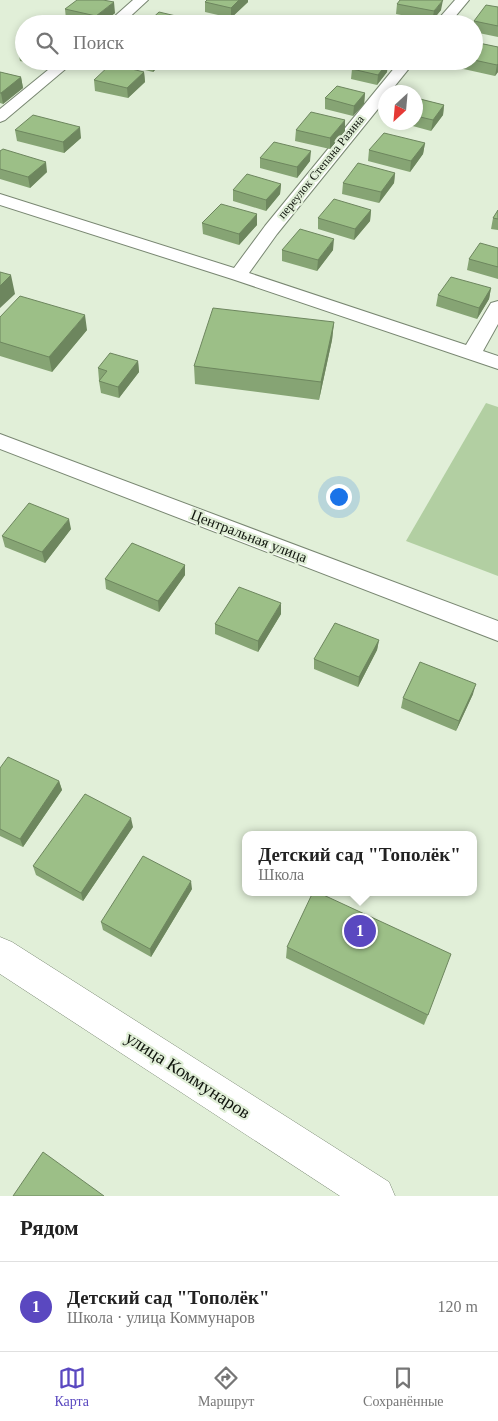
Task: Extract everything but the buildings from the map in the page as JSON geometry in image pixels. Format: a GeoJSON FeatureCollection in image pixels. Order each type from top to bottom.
{"type":"FeatureCollection","features":[{"type":"Feature","properties":{"kind":"street"},"geometry":{"type":"LineString","coordinates":[[124,15],[141,0]]}},
{"type":"Feature","properties":{"kind":"street"},"geometry":{"type":"LineString","coordinates":[[449,15],[462,0]]}},
{"type":"Feature","properties":{"kind":"street"},"geometry":{"type":"LineString","coordinates":[[0,117],[57,70]]}},
{"type":"Feature","properties":{"kind":"street","name":"переулок Степана Разина"},"geometry":{"type":"LineString","coordinates":[[238,275],[271,230],[401,70]]}},
{"type":"Feature","properties":{"kind":"street"},"geometry":{"type":"LineString","coordinates":[[0,199],[238,275],[498,363]]}},
{"type":"Feature","properties":{"kind":"street"},"geometry":{"type":"LineString","coordinates":[[471,354],[498,308]]}},
{"type":"Feature","properties":{"kind":"street","name":"Центральная улица"},"geometry":{"type":"LineString","coordinates":[[0,441],[498,631]]}},
{"type":"Feature","properties":{"kind":"street","name":"улица Коммунаров"},"geometry":{"type":"LineString","coordinates":[[0,954],[375,1196]]}},
{"type":"Feature","properties":{"kind":"green space"},"geometry":{"type":"Polygon","coordinates":[[[486,403],[498,407],[498,576],[406,541],[486,403]]]}},
{"type":"Feature","properties":{"kind":"place","name":"Детский сад \"Тополёк\""},"geometry":{"type":"Point","coordinates":[360,931]}}]}
